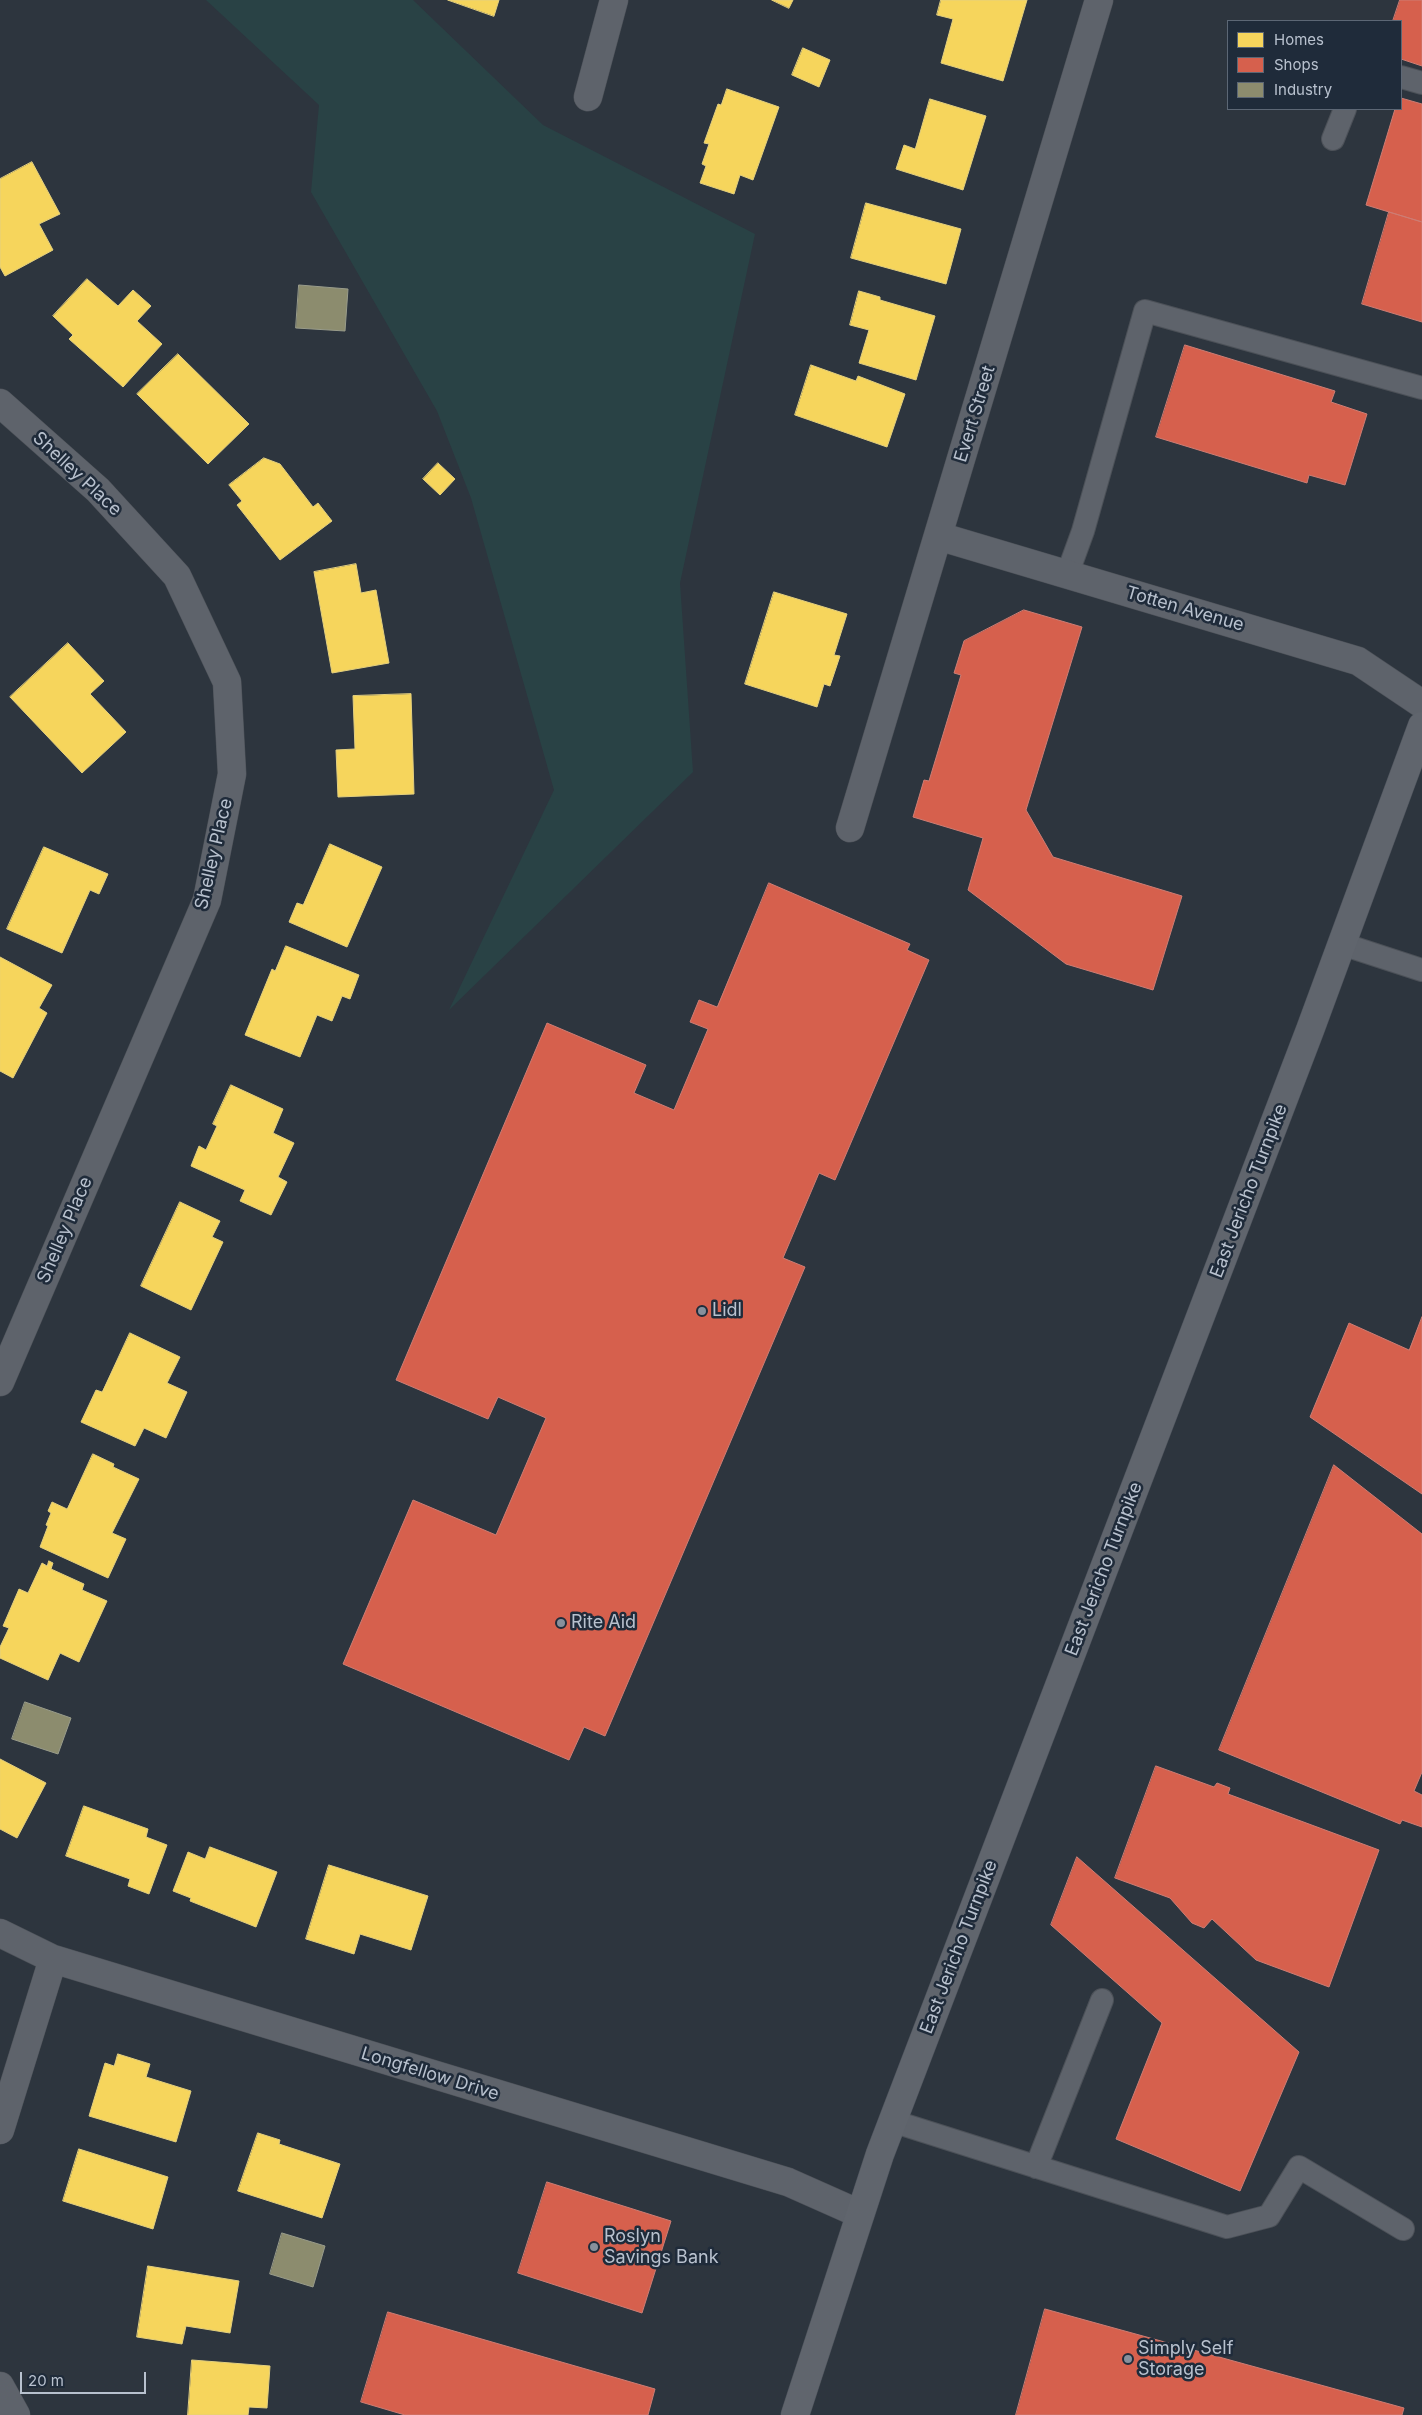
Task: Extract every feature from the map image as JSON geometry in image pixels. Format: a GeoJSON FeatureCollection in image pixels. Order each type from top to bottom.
{"type":"FeatureCollection","features":[{"type":"Feature","properties":{"kind":"main road","name":"East Jericho Turnpike"},"geometry":{"type":"LineString","coordinates":[[795,2415],[892,2121],[1342,944],[1422,726]]}},
{"type":"Feature","properties":{"kind":"street"},"geometry":{"type":"LineString","coordinates":[[588,96],[614,0]]}},
{"type":"Feature","properties":{"kind":"street","name":"Evert Street"},"geometry":{"type":"LineString","coordinates":[[850,828],[1099,0]]}},
{"type":"Feature","properties":{"kind":"street","name":"Shelley Place"},"geometry":{"type":"LineString","coordinates":[[0,403],[98,490],[177,576],[227,682],[232,774],[207,900],[0,1382]]}},
{"type":"Feature","properties":{"kind":"street","name":"Totten Avenue"},"geometry":{"type":"LineString","coordinates":[[938,536],[1358,661],[1422,704]]}},
{"type":"Feature","properties":{"kind":"street","name":"Longfellow Drive"},"geometry":{"type":"LineString","coordinates":[[0,1932],[53,1959],[788,2182],[860,2214]]}},
{"type":"Feature","properties":{"kind":"street"},"geometry":{"type":"LineString","coordinates":[[0,2130],[53,1959]]}},
{"type":"Feature","properties":{"kind":"street"},"geometry":{"type":"LineString","coordinates":[[0,2386],[16,2415]]}},
{"type":"Feature","properties":{"kind":"lane"},"geometry":{"type":"LineString","coordinates":[[1402,77],[1422,83]]}},
{"type":"Feature","properties":{"kind":"lane"},"geometry":{"type":"LineString","coordinates":[[1333,140],[1345,110]]}},
{"type":"Feature","properties":{"kind":"lane"},"geometry":{"type":"LineString","coordinates":[[1067,575],[1084,531],[1145,311],[1422,388]]}},
{"type":"Feature","properties":{"kind":"lane"},"geometry":{"type":"LineString","coordinates":[[1342,944],[1422,970]]}},
{"type":"Feature","properties":{"kind":"lane"},"geometry":{"type":"LineString","coordinates":[[1036,2167],[1102,2000]]}},
{"type":"Feature","properties":{"kind":"lane"},"geometry":{"type":"LineString","coordinates":[[892,2121],[1227,2227],[1269,2216],[1299,2167],[1403,2229]]}},
{"type":"Feature","properties":{"kind":"green space"},"geometry":{"type":"Polygon","coordinates":[[[206,0],[413,0],[543,125],[755,234],[680,583],[693,772],[449,1010],[554,790],[471,498],[437,411],[311,192],[319,105],[206,0]]]}},
{"type":"Feature","properties":{"kind":"building: Homes"},"geometry":{"type":"Polygon","coordinates":[[[448,0],[499,0],[494,16],[448,0]]]}},
{"type":"Feature","properties":{"kind":"building: Homes"},"geometry":{"type":"Polygon","coordinates":[[[772,0],[793,0],[789,8],[772,0]]]}},
{"type":"Feature","properties":{"kind":"building: Homes"},"geometry":{"type":"Polygon","coordinates":[[[941,0],[1027,0],[1003,81],[941,63],[953,19],[937,15],[941,0]]]}},
{"type":"Feature","properties":{"kind":"building: Homes"},"geometry":{"type":"Polygon","coordinates":[[[803,48],[830,60],[819,87],[792,75],[803,48]]]}},
{"type":"Feature","properties":{"kind":"building: Homes"},"geometry":{"type":"Polygon","coordinates":[[[727,89],[779,107],[753,180],[740,175],[734,194],[700,183],[706,166],[702,164],[709,144],[704,143],[718,104],[721,105],[727,89]]]}},
{"type":"Feature","properties":{"kind":"building: Homes"},"geometry":{"type":"Polygon","coordinates":[[[930,99],[986,116],[963,190],[896,169],[904,145],[915,149],[930,99]]]}},
{"type":"Feature","properties":{"kind":"building: Homes"},"geometry":{"type":"Polygon","coordinates":[[[32,162],[60,214],[39,224],[53,250],[5,276],[0,267],[0,179],[32,162]]]}},
{"type":"Feature","properties":{"kind":"building: Homes"},"geometry":{"type":"Polygon","coordinates":[[[866,203],[961,229],[946,284],[851,258],[866,203]]]}},
{"type":"Feature","properties":{"kind":"building: Homes"},"geometry":{"type":"Polygon","coordinates":[[[87,279],[118,306],[133,290],[151,306],[137,321],[162,344],[123,387],[69,339],[73,335],[53,316],[87,279]]]}},
{"type":"Feature","properties":{"kind":"building: Homes"},"geometry":{"type":"Polygon","coordinates":[[[859,291],[880,297],[880,300],[935,316],[916,380],[859,363],[869,330],[850,325],[859,291]]]}},
{"type":"Feature","properties":{"kind":"building: Homes"},"geometry":{"type":"Polygon","coordinates":[[[178,354],[249,424],[208,464],[137,394],[178,354]]]}},
{"type":"Feature","properties":{"kind":"building: Homes"},"geometry":{"type":"Polygon","coordinates":[[[811,365],[856,381],[858,376],[905,394],[887,447],[795,415],[811,365]]]}},
{"type":"Feature","properties":{"kind":"building: Homes"},"geometry":{"type":"Polygon","coordinates":[[[264,458],[280,464],[313,507],[318,503],[332,521],[280,560],[237,505],[242,501],[229,485],[264,458]]]}},
{"type":"Feature","properties":{"kind":"building: Homes"},"geometry":{"type":"Polygon","coordinates":[[[438,463],[455,479],[440,495],[423,479],[438,463]]]}},
{"type":"Feature","properties":{"kind":"building: Homes"},"geometry":{"type":"Polygon","coordinates":[[[356,564],[361,593],[376,590],[389,663],[332,673],[314,572],[356,564]]]}},
{"type":"Feature","properties":{"kind":"building: Homes"},"geometry":{"type":"Polygon","coordinates":[[[774,592],[847,614],[834,655],[840,656],[830,686],[824,684],[817,707],[745,684],[774,592]]]}},
{"type":"Feature","properties":{"kind":"building: Homes"},"geometry":{"type":"Polygon","coordinates":[[[68,643],[104,681],[90,694],[126,732],[82,773],[10,697],[68,643]]]}},
{"type":"Feature","properties":{"kind":"building: Homes"},"geometry":{"type":"Polygon","coordinates":[[[411,694],[414,794],[338,797],[336,750],[355,749],[353,696],[411,694]]]}},
{"type":"Feature","properties":{"kind":"building: Homes"},"geometry":{"type":"Polygon","coordinates":[[[330,844],[382,867],[347,947],[289,922],[297,903],[303,905],[330,844]]]}},
{"type":"Feature","properties":{"kind":"building: Homes"},"geometry":{"type":"Polygon","coordinates":[[[44,847],[108,874],[99,894],[90,890],[62,953],[7,929],[44,847]]]}},
{"type":"Feature","properties":{"kind":"building: Homes"},"geometry":{"type":"Polygon","coordinates":[[[286,946],[359,975],[350,999],[342,996],[332,1021],[317,1015],[300,1057],[245,1035],[272,969],[275,971],[286,946]]]}},
{"type":"Feature","properties":{"kind":"building: Homes"},"geometry":{"type":"Polygon","coordinates":[[[0,957],[52,985],[39,1008],[47,1013],[13,1078],[0,1071],[0,957]]]}},
{"type":"Feature","properties":{"kind":"building: Homes"},"geometry":{"type":"Polygon","coordinates":[[[231,1085],[283,1109],[273,1133],[294,1143],[278,1177],[287,1182],[271,1215],[240,1201],[245,1190],[191,1166],[199,1146],[206,1150],[217,1126],[213,1124],[231,1085]]]}},
{"type":"Feature","properties":{"kind":"building: Homes"},"geometry":{"type":"Polygon","coordinates":[[[180,1202],[220,1221],[212,1237],[223,1242],[191,1310],[141,1286],[180,1202]]]}},
{"type":"Feature","properties":{"kind":"building: Homes"},"geometry":{"type":"Polygon","coordinates":[[[130,1333],[180,1357],[167,1383],[187,1392],[166,1438],[144,1428],[135,1446],[81,1422],[96,1390],[102,1392],[130,1333]]]}},
{"type":"Feature","properties":{"kind":"building: Homes"},"geometry":{"type":"Polygon","coordinates":[[[93,1454],[114,1464],[113,1467],[139,1479],[112,1533],[126,1539],[108,1578],[40,1547],[48,1526],[46,1525],[51,1513],[48,1511],[52,1502],[67,1509],[93,1454]]]}},
{"type":"Feature","properties":{"kind":"building: Homes"},"geometry":{"type":"Polygon","coordinates":[[[49,1561],[53,1563],[51,1569],[84,1584],[82,1590],[107,1601],[79,1662],[60,1653],[48,1680],[0,1658],[0,1647],[9,1628],[3,1626],[19,1589],[28,1593],[42,1563],[47,1566],[49,1561]]]}},
{"type":"Feature","properties":{"kind":"building: Homes"},"geometry":{"type":"Polygon","coordinates":[[[0,1759],[46,1783],[17,1838],[0,1829],[0,1759]]]}},
{"type":"Feature","properties":{"kind":"building: Homes"},"geometry":{"type":"Polygon","coordinates":[[[84,1806],[148,1829],[146,1837],[167,1845],[149,1894],[128,1886],[130,1879],[66,1856],[84,1806]]]}},
{"type":"Feature","properties":{"kind":"building: Homes"},"geometry":{"type":"Polygon","coordinates":[[[210,1847],[277,1872],[256,1927],[190,1901],[191,1898],[173,1891],[188,1852],[205,1859],[210,1847]]]}},
{"type":"Feature","properties":{"kind":"building: Homes"},"geometry":{"type":"Polygon","coordinates":[[[329,1865],[428,1896],[411,1950],[360,1934],[354,1954],[306,1939],[329,1865]]]}},
{"type":"Feature","properties":{"kind":"building: Homes"},"geometry":{"type":"Polygon","coordinates":[[[118,2054],[150,2064],[146,2077],[191,2091],[176,2142],[89,2116],[105,2063],[114,2066],[118,2054]]]}},
{"type":"Feature","properties":{"kind":"building: Homes"},"geometry":{"type":"Polygon","coordinates":[[[258,2133],[280,2140],[279,2144],[340,2164],[322,2218],[238,2191],[258,2133]]]}},
{"type":"Feature","properties":{"kind":"building: Homes"},"geometry":{"type":"Polygon","coordinates":[[[79,2149],[168,2177],[153,2229],[63,2201],[79,2149]]]}},
{"type":"Feature","properties":{"kind":"building: Homes"},"geometry":{"type":"Polygon","coordinates":[[[148,2266],[239,2281],[230,2333],[186,2326],[182,2344],[137,2337],[148,2266]]]}},
{"type":"Feature","properties":{"kind":"building: Homes"},"geometry":{"type":"Polygon","coordinates":[[[192,2360],[270,2366],[267,2408],[249,2407],[248,2415],[188,2415],[192,2360]]]}},
{"type":"Feature","properties":{"kind":"building: Shops"},"geometry":{"type":"Polygon","coordinates":[[[1400,0],[1422,0],[1422,66],[1402,59],[1402,20],[1393,20],[1400,0]]]}},
{"type":"Feature","properties":{"kind":"building: Shops"},"geometry":{"type":"Polygon","coordinates":[[[1402,98],[1422,104],[1422,222],[1366,205],[1395,110],[1402,110],[1402,98]]]}},
{"type":"Feature","properties":{"kind":"building: Shops"},"geometry":{"type":"Polygon","coordinates":[[[1389,212],[1422,222],[1422,322],[1362,304],[1389,212]]]}},
{"type":"Feature","properties":{"kind":"building: Shops"},"geometry":{"type":"Polygon","coordinates":[[[1185,345],[1335,391],[1331,402],[1367,414],[1345,485],[1309,475],[1307,483],[1156,437],[1185,345]]]}},
{"type":"Feature","properties":{"kind":"building: Shops"},"geometry":{"type":"Polygon","coordinates":[[[1024,610],[1082,627],[1026,810],[1053,857],[1182,896],[1153,990],[1066,964],[968,890],[983,838],[913,817],[924,780],[929,781],[961,675],[954,673],[964,641],[1024,610]]]}},
{"type":"Feature","properties":{"kind":"building: Shops"},"geometry":{"type":"Polygon","coordinates":[[[769,883],[910,944],[907,950],[929,960],[835,1180],[819,1173],[783,1258],[805,1267],[605,1736],[584,1727],[569,1760],[343,1664],[413,1500],[496,1535],[546,1418],[498,1397],[488,1419],[396,1380],[547,1023],[646,1065],[634,1093],[674,1110],[708,1029],[690,1022],[699,1000],[717,1007],[769,883]]]}},
{"type":"Feature","properties":{"kind":"building: Shops"},"geometry":{"type":"Polygon","coordinates":[[[1422,1317],[1422,1494],[1310,1417],[1349,1323],[1409,1350],[1422,1317]]]}},
{"type":"Feature","properties":{"kind":"building: Shops"},"geometry":{"type":"Polygon","coordinates":[[[1334,1465],[1422,1534],[1422,1772],[1414,1791],[1422,1795],[1422,1827],[1402,1820],[1400,1824],[1219,1750],[1334,1465]]]}},
{"type":"Feature","properties":{"kind":"building: Shops"},"geometry":{"type":"Polygon","coordinates":[[[1156,1766],[1214,1787],[1217,1783],[1230,1788],[1228,1794],[1379,1850],[1329,1987],[1256,1960],[1212,1919],[1204,1928],[1192,1923],[1170,1898],[1115,1878],[1156,1766]]]}},
{"type":"Feature","properties":{"kind":"building: Shops"},"geometry":{"type":"Polygon","coordinates":[[[1077,1857],[1299,2052],[1240,2191],[1116,2139],[1162,2023],[1051,1925],[1077,1857]]]}},
{"type":"Feature","properties":{"kind":"building: Shops","name":"Roslyn Savings Bank"},"geometry":{"type":"Polygon","coordinates":[[[547,2182],[671,2221],[642,2313],[518,2273],[547,2182]]]}},
{"type":"Feature","properties":{"kind":"building: Shops","name":"Simply Self Storage"},"geometry":{"type":"Polygon","coordinates":[[[1045,2309],[1404,2408],[1402,2415],[1016,2415],[1045,2309]]]}},
{"type":"Feature","properties":{"kind":"building: Shops"},"geometry":{"type":"Polygon","coordinates":[[[388,2312],[655,2389],[648,2415],[405,2415],[361,2402],[388,2312]]]}},
{"type":"Feature","properties":{"kind":"building: Industry"},"geometry":{"type":"Polygon","coordinates":[[[299,285],[348,289],[345,331],[296,328],[299,285]]]}},
{"type":"Feature","properties":{"kind":"building: Industry"},"geometry":{"type":"Polygon","coordinates":[[[25,1702],[71,1718],[58,1754],[12,1739],[25,1702]]]}},
{"type":"Feature","properties":{"kind":"building: Industry"},"geometry":{"type":"Polygon","coordinates":[[[282,2233],[325,2246],[313,2287],[270,2274],[282,2233]]]}},
{"type":"Feature","properties":{"kind":"place","name":"Lidl"},"geometry":{"type":"Point","coordinates":[702,1311]}},
{"type":"Feature","properties":{"kind":"place","name":"Rite Aid"},"geometry":{"type":"Point","coordinates":[561,1623]}},
{"type":"Feature","properties":{"kind":"place","name":"Roslyn Savings Bank"},"geometry":{"type":"Point","coordinates":[594,2247]}},
{"type":"Feature","properties":{"kind":"place","name":"Simply Self Storage"},"geometry":{"type":"Point","coordinates":[1128,2359]}}]}
